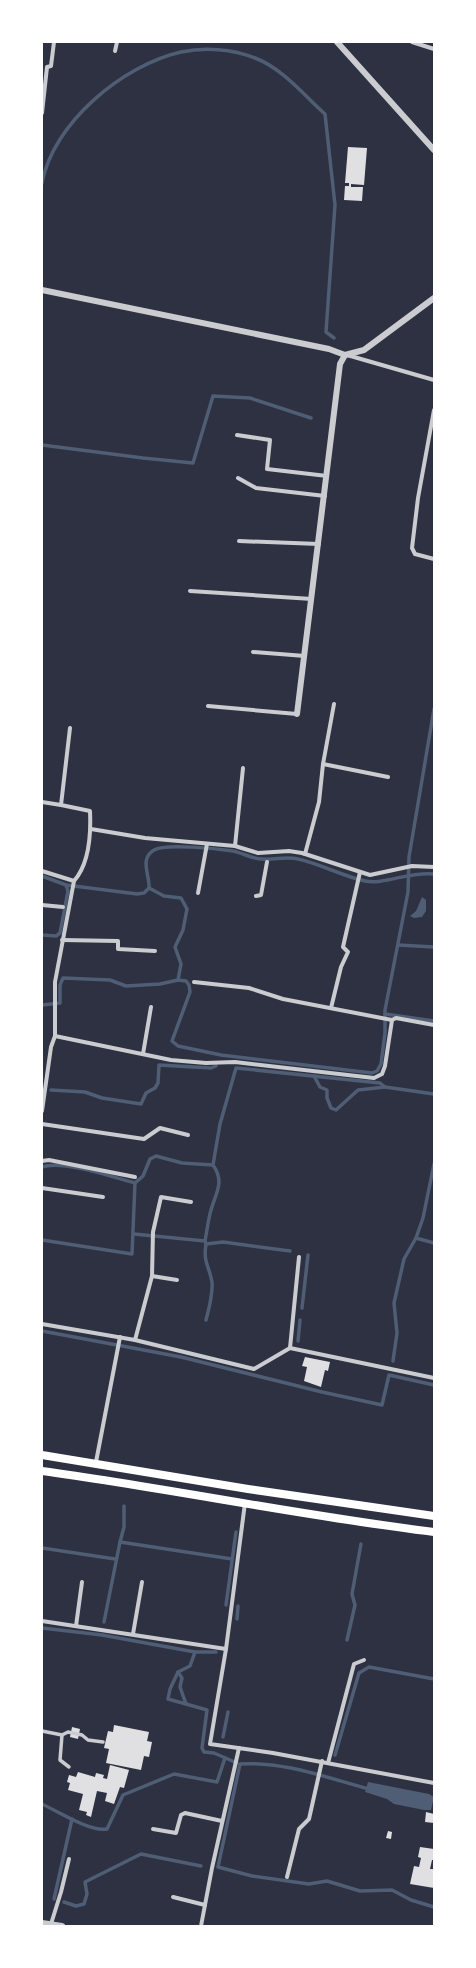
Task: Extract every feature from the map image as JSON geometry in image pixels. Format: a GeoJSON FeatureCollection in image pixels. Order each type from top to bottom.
{"type":"FeatureCollection","features":[{"type":"Feature","properties":{"kind":"main road"},"geometry":{"type":"LineString","coordinates":[[42,1455],[96,1462],[248,1489],[434,1516]]}},
{"type":"Feature","properties":{"kind":"main road"},"geometry":{"type":"LineString","coordinates":[[42,1472],[108,1480],[350,1522],[434,1532]]}},
{"type":"Feature","properties":{"kind":"street"},"geometry":{"type":"LineString","coordinates":[[42,113],[47,67],[51,66],[54,42]]}},
{"type":"Feature","properties":{"kind":"street"},"geometry":{"type":"LineString","coordinates":[[116,51],[117,42]]}},
{"type":"Feature","properties":{"kind":"street"},"geometry":{"type":"LineString","coordinates":[[337,42],[434,150]]}},
{"type":"Feature","properties":{"kind":"street"},"geometry":{"type":"LineString","coordinates":[[412,42],[434,49]]}},
{"type":"Feature","properties":{"kind":"street"},"geometry":{"type":"LineString","coordinates":[[42,290],[329,349],[345,355],[434,380]]}},
{"type":"Feature","properties":{"kind":"street"},"geometry":{"type":"LineString","coordinates":[[208,706],[297,714],[325,496],[340,364],[345,355],[364,350],[434,298]]}},
{"type":"Feature","properties":{"kind":"street"},"geometry":{"type":"LineString","coordinates":[[434,410],[419,490],[412,548],[415,554],[434,559]]}},
{"type":"Feature","properties":{"kind":"street"},"geometry":{"type":"LineString","coordinates":[[237,435],[270,440],[267,469],[327,476]]}},
{"type":"Feature","properties":{"kind":"street"},"geometry":{"type":"LineString","coordinates":[[238,478],[256,488],[325,496]]}},
{"type":"Feature","properties":{"kind":"street"},"geometry":{"type":"LineString","coordinates":[[239,541],[319,544]]}},
{"type":"Feature","properties":{"kind":"street"},"geometry":{"type":"LineString","coordinates":[[190,591],[312,599]]}},
{"type":"Feature","properties":{"kind":"street"},"geometry":{"type":"LineString","coordinates":[[254,652],[305,656]]}},
{"type":"Feature","properties":{"kind":"street"},"geometry":{"type":"LineString","coordinates":[[305,854],[319,802],[334,704]]}},
{"type":"Feature","properties":{"kind":"street"},"geometry":{"type":"LineString","coordinates":[[61,805],[70,728]]}},
{"type":"Feature","properties":{"kind":"street"},"geometry":{"type":"LineString","coordinates":[[324,764],[388,777]]}},
{"type":"Feature","properties":{"kind":"street"},"geometry":{"type":"LineString","coordinates":[[234,846],[243,768]]}},
{"type":"Feature","properties":{"kind":"street"},"geometry":{"type":"LineString","coordinates":[[42,802],[90,811],[91,829],[84,864],[80,874],[74,881],[62,940],[55,982],[54,1036],[51,1047],[42,1111]]}},
{"type":"Feature","properties":{"kind":"street"},"geometry":{"type":"LineString","coordinates":[[91,829],[145,838],[234,846],[258,853],[289,852],[305,854],[360,874],[370,875],[412,866],[434,868]]}},
{"type":"Feature","properties":{"kind":"street"},"geometry":{"type":"LineString","coordinates":[[198,893],[207,844]]}},
{"type":"Feature","properties":{"kind":"street"},"geometry":{"type":"LineString","coordinates":[[256,896],[261,895],[268,862]]}},
{"type":"Feature","properties":{"kind":"street"},"geometry":{"type":"LineString","coordinates":[[42,871],[74,881]]}},
{"type":"Feature","properties":{"kind":"street"},"geometry":{"type":"LineString","coordinates":[[331,1008],[341,967],[348,952],[343,947],[360,874]]}},
{"type":"Feature","properties":{"kind":"street"},"geometry":{"type":"LineString","coordinates":[[42,905],[63,907]]}},
{"type":"Feature","properties":{"kind":"street"},"geometry":{"type":"LineString","coordinates":[[62,940],[118,941],[118,949],[155,951]]}},
{"type":"Feature","properties":{"kind":"street"},"geometry":{"type":"LineString","coordinates":[[194,982],[249,988],[283,999],[387,1019],[396,1018],[434,1025]]}},
{"type":"Feature","properties":{"kind":"street"},"geometry":{"type":"LineString","coordinates":[[143,1054],[151,1006]]}},
{"type":"Feature","properties":{"kind":"street"},"geometry":{"type":"LineString","coordinates":[[54,1036],[171,1060],[206,1063],[235,1062],[374,1078],[382,1074],[385,1066],[387,1019]]}},
{"type":"Feature","properties":{"kind":"street"},"geometry":{"type":"LineString","coordinates":[[42,1124],[144,1139],[160,1128],[188,1135]]}},
{"type":"Feature","properties":{"kind":"street"},"geometry":{"type":"LineString","coordinates":[[42,1161],[49,1160],[135,1177]]}},
{"type":"Feature","properties":{"kind":"street"},"geometry":{"type":"LineString","coordinates":[[42,1188],[104,1197]]}},
{"type":"Feature","properties":{"kind":"street"},"geometry":{"type":"LineString","coordinates":[[136,1340],[152,1276],[153,1232],[162,1197],[191,1202]]}},
{"type":"Feature","properties":{"kind":"street"},"geometry":{"type":"LineString","coordinates":[[290,1348],[299,1258]]}},
{"type":"Feature","properties":{"kind":"street"},"geometry":{"type":"LineString","coordinates":[[152,1276],[177,1280]]}},
{"type":"Feature","properties":{"kind":"street"},"geometry":{"type":"LineString","coordinates":[[42,1324],[136,1340],[254,1369],[290,1348],[434,1378]]}},
{"type":"Feature","properties":{"kind":"street"},"geometry":{"type":"LineString","coordinates":[[96,1462],[120,1337]]}},
{"type":"Feature","properties":{"kind":"street"},"geometry":{"type":"LineString","coordinates":[[246,1503],[226,1650],[210,1744],[328,1762],[434,1784]]}},
{"type":"Feature","properties":{"kind":"street"},"geometry":{"type":"LineString","coordinates":[[76,1626],[82,1582]]}},
{"type":"Feature","properties":{"kind":"street"},"geometry":{"type":"LineString","coordinates":[[133,1634],[142,1582]]}},
{"type":"Feature","properties":{"kind":"street"},"geometry":{"type":"LineString","coordinates":[[42,1621],[133,1634],[226,1650]]}},
{"type":"Feature","properties":{"kind":"street"},"geometry":{"type":"LineString","coordinates":[[328,1762],[354,1664],[364,1660]]}},
{"type":"Feature","properties":{"kind":"street"},"geometry":{"type":"LineString","coordinates":[[42,1731],[62,1735],[68,1732],[82,1735],[88,1740],[103,1742]]}},
{"type":"Feature","properties":{"kind":"street"},"geometry":{"type":"LineString","coordinates":[[62,1735],[60,1760],[69,1767]]}},
{"type":"Feature","properties":{"kind":"street"},"geometry":{"type":"LineString","coordinates":[[201,1926],[222,1821],[239,1748]]}},
{"type":"Feature","properties":{"kind":"street"},"geometry":{"type":"LineString","coordinates":[[287,1877],[299,1829],[309,1819],[322,1761]]}},
{"type":"Feature","properties":{"kind":"street"},"geometry":{"type":"LineString","coordinates":[[153,1829],[176,1833],[181,1815],[185,1813],[222,1821]]}},
{"type":"Feature","properties":{"kind":"street"},"geometry":{"type":"LineString","coordinates":[[51,1924],[62,1892],[69,1859]]}},
{"type":"Feature","properties":{"kind":"street"},"geometry":{"type":"LineString","coordinates":[[172,1897],[205,1905]]}},
{"type":"Feature","properties":{"kind":"street"},"geometry":{"type":"LineString","coordinates":[[42,1922],[62,1926]]}},
{"type":"Feature","properties":{"kind":"water"},"geometry":{"type":"Polygon","coordinates":[[[422,897],[426,900],[426,911],[422,917],[414,918],[410,916],[416,911],[422,897]]]}},
{"type":"Feature","properties":{"kind":"water"},"geometry":{"type":"Polygon","coordinates":[[[368,1782],[429,1794],[434,1797],[431,1810],[394,1804],[387,1799],[365,1792],[368,1782]]]}},
{"type":"Feature","properties":{"kind":"building"},"geometry":{"type":"Polygon","coordinates":[[[348,147],[367,148],[364,185],[351,184],[351,187],[363,187],[362,201],[344,200],[345,186],[349,186],[349,183],[345,183],[348,147]]]}},
{"type":"Feature","properties":{"kind":"building"},"geometry":{"type":"Polygon","coordinates":[[[305,1357],[330,1362],[328,1371],[325,1370],[321,1387],[304,1381],[307,1367],[302,1366],[305,1357]]]}},
{"type":"Feature","properties":{"kind":"building"},"geometry":{"type":"Polygon","coordinates":[[[114,1725],[149,1732],[147,1741],[152,1742],[149,1757],[144,1756],[141,1770],[106,1763],[109,1749],[104,1748],[108,1731],[113,1732],[114,1725]]]}},
{"type":"Feature","properties":{"kind":"building"},"geometry":{"type":"Polygon","coordinates":[[[72,1727],[80,1729],[78,1739],[70,1737],[72,1727]]]}},
{"type":"Feature","properties":{"kind":"building"},"geometry":{"type":"Polygon","coordinates":[[[110,1765],[129,1770],[124,1788],[120,1787],[114,1804],[105,1801],[107,1793],[97,1791],[91,1817],[86,1815],[87,1812],[79,1810],[83,1794],[68,1790],[70,1783],[67,1782],[69,1775],[76,1777],[78,1772],[95,1777],[96,1773],[104,1775],[103,1778],[107,1779],[110,1765]]]}},
{"type":"Feature","properties":{"kind":"building"},"geometry":{"type":"Polygon","coordinates":[[[426,1812],[434,1814],[434,1823],[425,1822],[426,1812]]]}},
{"type":"Feature","properties":{"kind":"building"},"geometry":{"type":"Polygon","coordinates":[[[388,1831],[392,1832],[391,1839],[386,1838],[388,1831]]]}},
{"type":"Feature","properties":{"kind":"building"},"geometry":{"type":"Polygon","coordinates":[[[420,1847],[434,1849],[434,1860],[432,1860],[430,1869],[434,1869],[434,1888],[410,1884],[414,1866],[419,1867],[421,1858],[418,1857],[420,1847]]]}},
{"type":"Feature","properties":{"kind":"waterway"},"geometry":{"type":"LineString","coordinates":[[42,183],[49,161],[60,139],[76,119],[94,100],[114,83],[136,70],[159,59],[190,50],[209,49],[228,51],[246,55],[265,62],[283,75],[325,114],[335,205],[326,332],[334,338]]}},
{"type":"Feature","properties":{"kind":"waterway"},"geometry":{"type":"LineString","coordinates":[[42,445],[193,463],[213,396],[250,398],[311,418]]}},
{"type":"Feature","properties":{"kind":"waterway"},"geometry":{"type":"LineString","coordinates":[[42,1005],[60,1003],[60,985],[63,978],[110,980],[126,986],[160,984],[178,980],[186,981],[189,985],[190,992],[172,1041],[178,1046],[221,1055],[372,1073],[377,1071],[381,1064],[385,1033],[385,1010],[408,892],[409,857],[434,709]]}},
{"type":"Feature","properties":{"kind":"waterway"},"geometry":{"type":"LineString","coordinates":[[42,876],[66,885],[137,894],[144,893],[149,888],[146,868],[147,858],[154,850],[169,847],[205,848],[233,851],[258,859],[298,859],[348,876],[372,882],[416,874],[434,874]]}},
{"type":"Feature","properties":{"kind":"waterway"},"geometry":{"type":"LineString","coordinates":[[42,935],[56,936],[60,933],[68,891],[66,885]]}},
{"type":"Feature","properties":{"kind":"waterway"},"geometry":{"type":"LineString","coordinates":[[149,888],[164,896],[181,898],[187,909],[183,930],[175,947],[181,964],[178,980]]}},
{"type":"Feature","properties":{"kind":"waterway"},"geometry":{"type":"LineString","coordinates":[[398,945],[434,947]]}},
{"type":"Feature","properties":{"kind":"waterway"},"geometry":{"type":"LineString","coordinates":[[385,1014],[434,1021]]}},
{"type":"Feature","properties":{"kind":"waterway"},"geometry":{"type":"LineString","coordinates":[[51,1090],[85,1092],[102,1098],[141,1104],[146,1093],[155,1088],[158,1083],[159,1065],[211,1068],[216,1066]]}},
{"type":"Feature","properties":{"kind":"waterway"},"geometry":{"type":"LineString","coordinates":[[42,1167],[51,1165],[75,1167],[135,1183],[143,1176],[150,1159],[156,1156],[182,1163],[213,1165],[220,1124],[236,1068],[380,1083],[385,1087],[434,1094]]}},
{"type":"Feature","properties":{"kind":"waterway"},"geometry":{"type":"LineString","coordinates":[[314,1076],[320,1087],[327,1090],[327,1098],[331,1108],[336,1110],[358,1090],[385,1087]]}},
{"type":"Feature","properties":{"kind":"waterway"},"geometry":{"type":"LineString","coordinates":[[393,1361],[397,1333],[394,1303],[404,1259],[416,1238],[423,1218],[434,1164]]}},
{"type":"Feature","properties":{"kind":"waterway"},"geometry":{"type":"LineString","coordinates":[[205,1241],[210,1214],[219,1182],[217,1171],[213,1165]]}},
{"type":"Feature","properties":{"kind":"waterway"},"geometry":{"type":"LineString","coordinates":[[42,1240],[132,1254],[135,1183]]}},
{"type":"Feature","properties":{"kind":"waterway"},"geometry":{"type":"LineString","coordinates":[[134,1234],[205,1241],[206,1244],[223,1242],[290,1251]]}},
{"type":"Feature","properties":{"kind":"waterway"},"geometry":{"type":"LineString","coordinates":[[416,1238],[434,1243]]}},
{"type":"Feature","properties":{"kind":"waterway"},"geometry":{"type":"LineString","coordinates":[[206,1244],[205,1256],[212,1282],[212,1292],[206,1320]]}},
{"type":"Feature","properties":{"kind":"waterway"},"geometry":{"type":"LineString","coordinates":[[302,1308],[308,1255]]}},
{"type":"Feature","properties":{"kind":"waterway"},"geometry":{"type":"LineString","coordinates":[[298,1341],[300,1320]]}},
{"type":"Feature","properties":{"kind":"waterway"},"geometry":{"type":"LineString","coordinates":[[42,1331],[181,1357],[322,1392],[382,1405],[389,1375],[434,1385]]}},
{"type":"Feature","properties":{"kind":"waterway"},"geometry":{"type":"LineString","coordinates":[[120,1542],[124,1527],[124,1506]]}},
{"type":"Feature","properties":{"kind":"waterway"},"geometry":{"type":"LineString","coordinates":[[226,1605],[236,1532]]}},
{"type":"Feature","properties":{"kind":"waterway"},"geometry":{"type":"LineString","coordinates":[[104,1622],[120,1542],[232,1559]]}},
{"type":"Feature","properties":{"kind":"waterway"},"geometry":{"type":"LineString","coordinates":[[347,1640],[355,1605],[352,1594],[361,1544]]}},
{"type":"Feature","properties":{"kind":"waterway"},"geometry":{"type":"LineString","coordinates":[[42,1548],[115,1559]]}},
{"type":"Feature","properties":{"kind":"waterway"},"geometry":{"type":"LineString","coordinates":[[237,1619],[238,1606]]}},
{"type":"Feature","properties":{"kind":"waterway"},"geometry":{"type":"LineString","coordinates":[[42,1628],[102,1635],[195,1652],[216,1652]]}},
{"type":"Feature","properties":{"kind":"waterway"},"geometry":{"type":"LineString","coordinates":[[195,1652],[190,1666],[178,1672],[182,1678],[180,1687],[186,1704],[207,1710],[202,1748],[204,1752],[214,1753],[237,1763]]}},
{"type":"Feature","properties":{"kind":"waterway"},"geometry":{"type":"LineString","coordinates":[[335,1755],[359,1673],[369,1667],[434,1679]]}},
{"type":"Feature","properties":{"kind":"waterway"},"geometry":{"type":"LineString","coordinates":[[178,1672],[170,1689],[168,1699],[186,1704]]}},
{"type":"Feature","properties":{"kind":"waterway"},"geometry":{"type":"LineString","coordinates":[[223,1737],[228,1712]]}},
{"type":"Feature","properties":{"kind":"waterway"},"geometry":{"type":"LineString","coordinates":[[42,1804],[83,1824],[100,1829],[107,1829],[123,1795],[174,1774],[217,1782],[225,1758]]}},
{"type":"Feature","properties":{"kind":"waterway"},"geometry":{"type":"LineString","coordinates":[[369,1789],[305,1771],[273,1765],[240,1764],[218,1867],[252,1876],[309,1884],[327,1881],[360,1891],[392,1890],[411,1900],[434,1907]]}},
{"type":"Feature","properties":{"kind":"waterway"},"geometry":{"type":"LineString","coordinates":[[54,1899],[72,1819]]}},
{"type":"Feature","properties":{"kind":"waterway"},"geometry":{"type":"LineString","coordinates":[[64,1902],[76,1906],[84,1904],[87,1894],[85,1882],[141,1854],[201,1866]]}}]}
